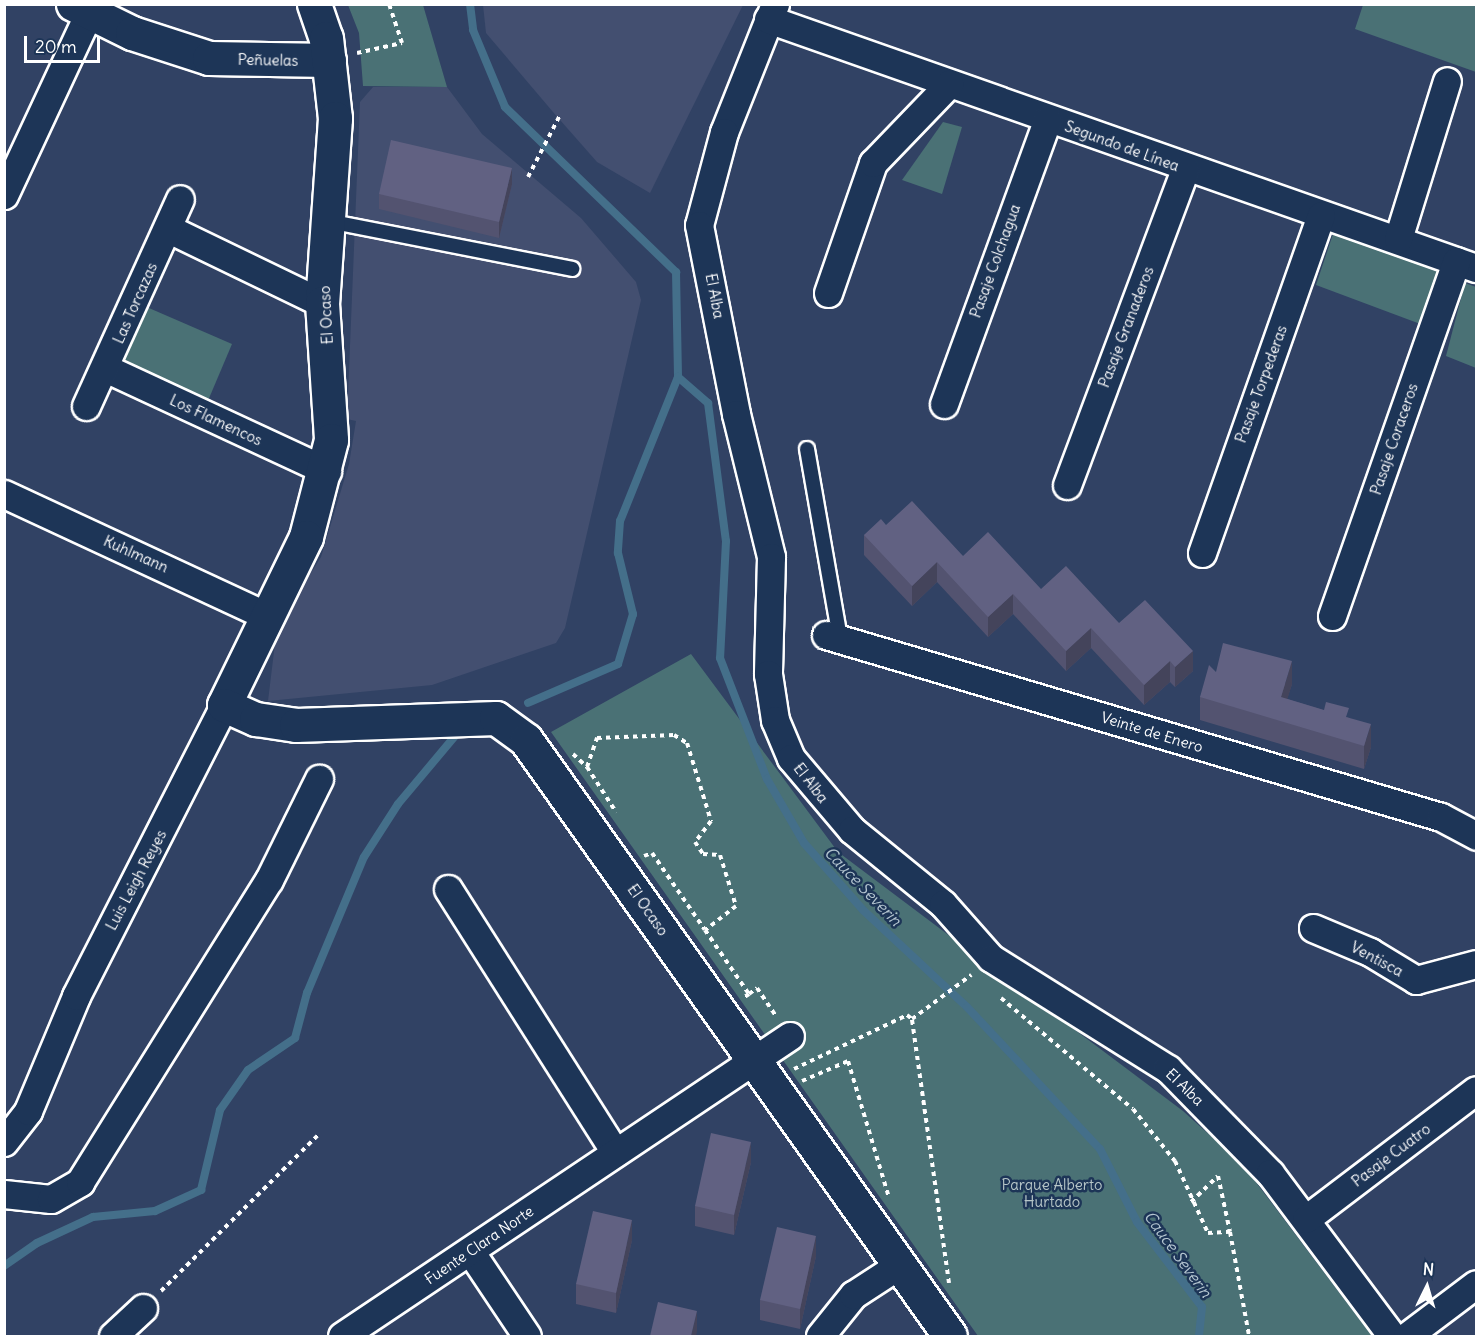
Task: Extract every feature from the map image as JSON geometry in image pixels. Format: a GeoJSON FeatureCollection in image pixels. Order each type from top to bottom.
{"type":"FeatureCollection","features":[{"type":"Feature","properties":{"kind":"street","name":"El Ocaso"},"geometry":{"type":"LineString","coordinates":[[267,616],[306,537],[327,471],[331,397],[322,303],[335,118],[329,60],[314,4]]}},
{"type":"Feature","properties":{"kind":"street","name":"Peñuelas"},"geometry":{"type":"LineString","coordinates":[[81,9],[209,58],[329,60]]}},
{"type":"Feature","properties":{"kind":"street"},"geometry":{"type":"LineString","coordinates":[[4,195],[81,9]]}},
{"type":"Feature","properties":{"kind":"street","name":"Segundo de Línea"},"geometry":{"type":"LineString","coordinates":[[772,12],[949,84],[1185,169],[1466,265]]}},
{"type":"Feature","properties":{"kind":"street","name":"El Alba"},"geometry":{"type":"LineString","coordinates":[[772,12],[724,132],[699,225],[736,414],[771,557],[768,674],[776,720],[791,758],[814,791],[943,904],[981,971],[1168,1069],[1270,1173],[1392,1336]]}},
{"type":"Feature","properties":{"kind":"street"},"geometry":{"type":"LineString","coordinates":[[1398,240],[1447,81]]}},
{"type":"Feature","properties":{"kind":"street"},"geometry":{"type":"LineString","coordinates":[[828,293],[873,163],[949,84]]}},
{"type":"Feature","properties":{"kind":"street","name":"Pasaje Colchagua"},"geometry":{"type":"LineString","coordinates":[[944,404],[1048,119]]}},
{"type":"Feature","properties":{"kind":"street","name":"Pasaje Granaderos"},"geometry":{"type":"LineString","coordinates":[[1067,485],[1185,169]]}},
{"type":"Feature","properties":{"kind":"street","name":"Las Torcazas"},"geometry":{"type":"LineString","coordinates":[[86,406],[169,229],[180,199]]}},
{"type":"Feature","properties":{"kind":"street","name":"Pasaje Torpederas"},"geometry":{"type":"LineString","coordinates":[[1202,554],[1322,215]]}},
{"type":"Feature","properties":{"kind":"street"},"geometry":{"type":"LineString","coordinates":[[169,229],[322,303]]}},
{"type":"Feature","properties":{"kind":"street","name":"Pasaje Coraceros"},"geometry":{"type":"LineString","coordinates":[[1332,616],[1466,265]]}},
{"type":"Feature","properties":{"kind":"street","name":"Los Flamencos"},"geometry":{"type":"LineString","coordinates":[[105,368],[327,471]]}},
{"type":"Feature","properties":{"kind":"street","name":"Kuhlmann"},"geometry":{"type":"LineString","coordinates":[[4,494],[267,616]]}},
{"type":"Feature","properties":{"kind":"street","name":"Luis Leigh Reyes"},"geometry":{"type":"LineString","coordinates":[[4,1142],[28,1111],[76,996],[267,616]]}},
{"type":"Feature","properties":{"kind":"street","name":"Veinte de Enero"},"geometry":{"type":"LineString","coordinates":[[833,637],[1441,817],[1476,836]]}},
{"type":"Feature","properties":{"kind":"street","name":"El Ocaso"},"geometry":{"type":"LineString","coordinates":[[224,705],[256,719],[296,724],[496,718],[526,740],[950,1336]]}},
{"type":"Feature","properties":{"kind":"street"},"geometry":{"type":"LineString","coordinates":[[4,1194],[51,1199],[80,1182],[269,880],[319,779]]}},
{"type":"Feature","properties":{"kind":"street"},"geometry":{"type":"LineString","coordinates":[[448,889],[615,1152]]}},
{"type":"Feature","properties":{"kind":"street","name":"Ventisca"},"geometry":{"type":"LineString","coordinates":[[1313,928],[1370,952],[1416,980],[1476,964]]}},
{"type":"Feature","properties":{"kind":"street","name":"Fuente Clara Norte"},"geometry":{"type":"LineString","coordinates":[[342,1336],[471,1251],[753,1058],[790,1036]]}},
{"type":"Feature","properties":{"kind":"street","name":"Pasaje Cuatro"},"geometry":{"type":"LineString","coordinates":[[1306,1219],[1476,1090]]}},
{"type":"Feature","properties":{"kind":"street"},"geometry":{"type":"LineString","coordinates":[[471,1251],[527,1336]]}},
{"type":"Feature","properties":{"kind":"street"},"geometry":{"type":"LineString","coordinates":[[820,1336],[853,1295],[899,1265]]}},
{"type":"Feature","properties":{"kind":"street"},"geometry":{"type":"LineString","coordinates":[[1407,1336],[1476,1284]]}},
{"type":"Feature","properties":{"kind":"street"},"geometry":{"type":"LineString","coordinates":[[113,1336],[143,1308]]}},
{"type":"Feature","properties":{"kind":"lane"},"geometry":{"type":"LineString","coordinates":[[328,221],[572,269]]}},
{"type":"Feature","properties":{"kind":"lane"},"geometry":{"type":"LineString","coordinates":[[807,449],[833,637]]}},
{"type":"Feature","properties":{"kind":"path"},"geometry":{"type":"LineString","coordinates":[[329,60],[402,43],[389,4]]}},
{"type":"Feature","properties":{"kind":"path"},"geometry":{"type":"LineString","coordinates":[[528,177],[560,115]]}},
{"type":"Feature","properties":{"kind":"path"},"geometry":{"type":"LineString","coordinates":[[587,767],[597,738],[674,735],[687,743],[711,821],[695,842],[704,854],[720,855],[736,906],[705,930]]}},
{"type":"Feature","properties":{"kind":"path"},"geometry":{"type":"LineString","coordinates":[[542,760],[558,747],[587,767],[619,817]]}},
{"type":"Feature","properties":{"kind":"path"},"geometry":{"type":"LineString","coordinates":[[639,847],[645,857],[652,853],[749,994],[723,1015]]}},
{"type":"Feature","properties":{"kind":"path"},"geometry":{"type":"LineString","coordinates":[[912,1019],[919,1017],[981,971]]}},
{"type":"Feature","properties":{"kind":"path"},"geometry":{"type":"LineString","coordinates":[[997,995],[1133,1109],[1175,1161],[1191,1202],[1208,1233],[1230,1232]]}},
{"type":"Feature","properties":{"kind":"path"},"geometry":{"type":"LineString","coordinates":[[891,1203],[848,1061],[796,1084],[790,1070],[907,1015],[912,1019],[950,1289],[936,1270]]}},
{"type":"Feature","properties":{"kind":"path"},"geometry":{"type":"LineString","coordinates":[[143,1308],[319,1134]]}},
{"type":"Feature","properties":{"kind":"path"},"geometry":{"type":"LineString","coordinates":[[1191,1202],[1218,1176],[1249,1336]]}},
{"type":"Feature","properties":{"kind":"shaded area"},"geometry":{"type":"Polygon","coordinates":[[[483,4],[743,5],[650,193],[597,162],[486,33],[483,4]]]}},
{"type":"Feature","properties":{"kind":"shaded area"},"geometry":{"type":"Polygon","coordinates":[[[373,87],[447,87],[482,134],[581,218],[636,282],[641,300],[565,628],[556,643],[432,685],[268,701],[277,627],[321,557],[349,464],[356,421],[347,419],[360,102],[373,87]]]}},
{"type":"Feature","properties":{"kind":"green space"},"geometry":{"type":"Polygon","coordinates":[[[348,5],[423,5],[447,87],[363,86],[359,33],[348,5]]]}},
{"type":"Feature","properties":{"kind":"green space"},"geometry":{"type":"Polygon","coordinates":[[[1363,5],[1476,5],[1476,72],[1355,29],[1363,5]]]}},
{"type":"Feature","properties":{"kind":"green space"},"geometry":{"type":"Polygon","coordinates":[[[943,122],[962,127],[942,194],[902,180],[943,122]]]}},
{"type":"Feature","properties":{"kind":"green space"},"geometry":{"type":"Polygon","coordinates":[[[1334,231],[1438,269],[1423,325],[1316,285],[1334,231]]]}},
{"type":"Feature","properties":{"kind":"green space"},"geometry":{"type":"Polygon","coordinates":[[[1465,283],[1476,287],[1476,368],[1446,356],[1465,283]]]}},
{"type":"Feature","properties":{"kind":"green space"},"geometry":{"type":"Polygon","coordinates":[[[142,305],[232,344],[207,403],[117,364],[142,305]]]}},
{"type":"Feature","properties":{"kind":"green space","name":"Parque Alberto Hurtado"},"geometry":{"type":"Polygon","coordinates":[[[691,654],[838,852],[1183,1111],[1243,1165],[1372,1336],[978,1336],[551,732],[691,654]]]}},
{"type":"Feature","properties":{"kind":"building"},"geometry":{"type":"Polygon","coordinates":[[[391,140],[512,168],[499,222],[379,194],[391,140]]]}},
{"type":"Feature","properties":{"kind":"building"},"geometry":{"type":"Polygon","coordinates":[[[912,501],[963,556],[988,532],[1041,589],[1066,566],[1119,623],[1145,600],[1193,651],[1175,667],[1170,661],[1144,685],[1091,628],[1066,651],[1013,594],[988,617],[937,562],[912,586],[864,535],[881,519],[886,525],[912,501]]]}},
{"type":"Feature","properties":{"kind":"building"},"geometry":{"type":"Polygon","coordinates":[[[1223,643],[1292,661],[1281,697],[1324,710],[1326,702],[1349,708],[1346,717],[1371,724],[1364,746],[1200,697],[1209,665],[1216,672],[1223,643]]]}},
{"type":"Feature","properties":{"kind":"building"},"geometry":{"type":"Polygon","coordinates":[[[711,1133],[751,1142],[734,1215],[695,1206],[711,1133]]]}},
{"type":"Feature","properties":{"kind":"building"},"geometry":{"type":"Polygon","coordinates":[[[593,1211],[632,1220],[616,1293],[576,1284],[593,1211]]]}},
{"type":"Feature","properties":{"kind":"building"},"geometry":{"type":"Polygon","coordinates":[[[777,1227],[816,1236],[800,1309],[760,1300],[777,1227]]]}},
{"type":"Feature","properties":{"kind":"building"},"geometry":{"type":"Polygon","coordinates":[[[658,1302],[697,1311],[691,1336],[650,1336],[658,1302]]]}},
{"type":"Feature","properties":{"kind":"waterway"},"geometry":{"type":"LineString","coordinates":[[470,4],[473,30],[505,107],[676,272],[678,377],[620,521],[618,553],[633,614],[618,664],[528,703]]}},
{"type":"Feature","properties":{"kind":"waterway","name":"Cauce Severin"},"geometry":{"type":"LineString","coordinates":[[678,377],[708,403],[726,541],[720,658],[767,779],[804,843],[863,910],[967,1007],[1100,1149],[1137,1222],[1202,1307],[1199,1336]]}},
{"type":"Feature","properties":{"kind":"waterway"},"geometry":{"type":"LineString","coordinates":[[4,1266],[37,1243],[93,1217],[155,1211],[201,1190],[220,1110],[248,1070],[295,1038],[307,993],[364,857],[398,804],[461,729]]}}]}
